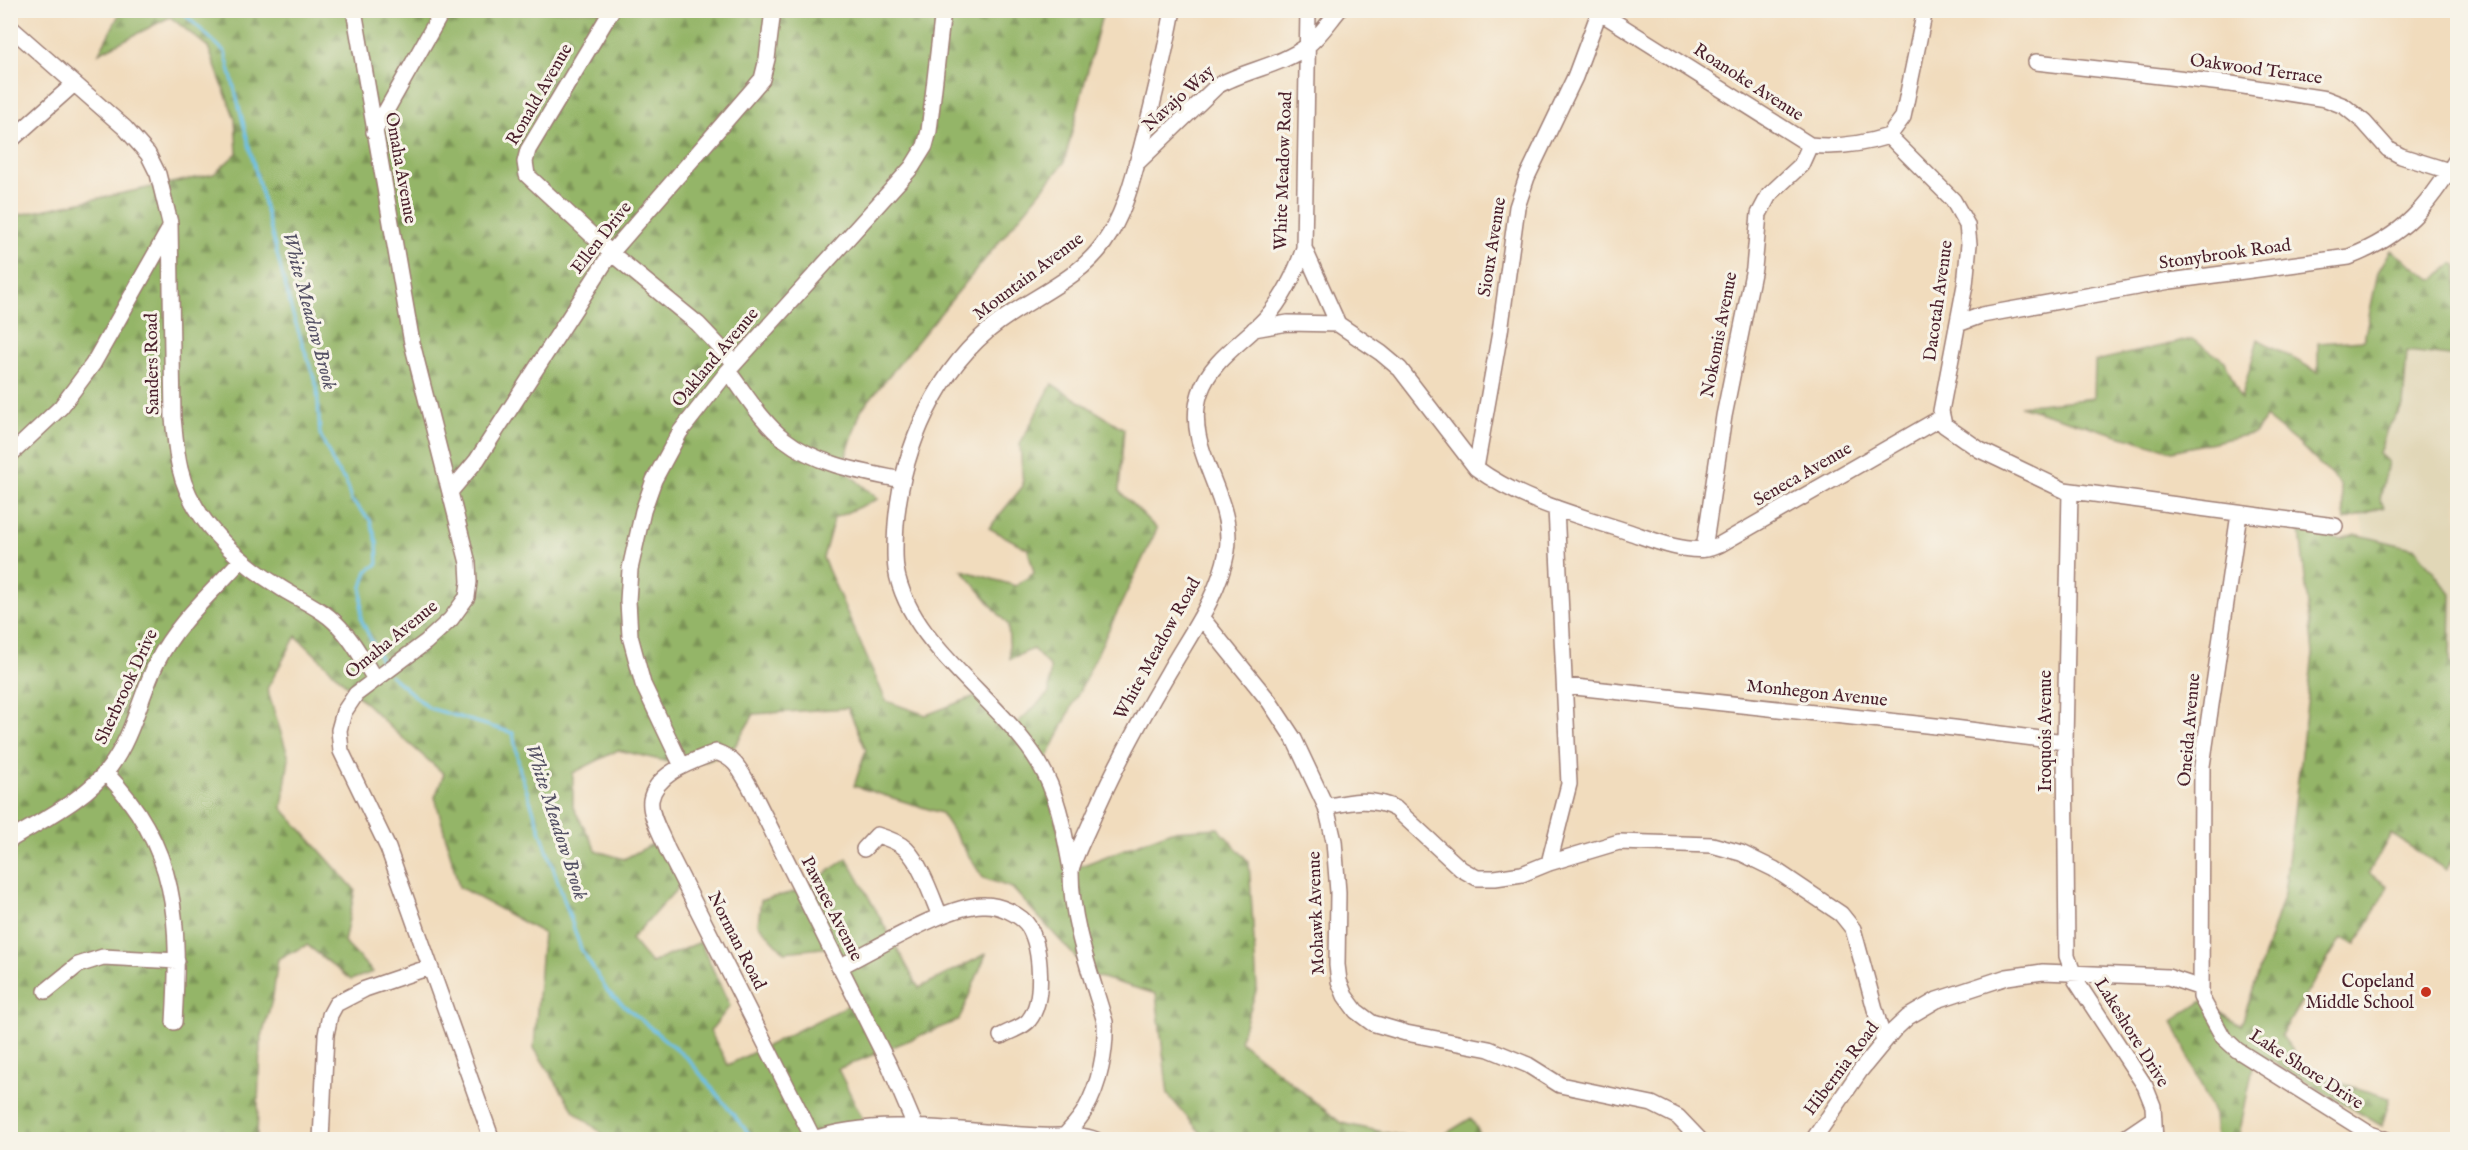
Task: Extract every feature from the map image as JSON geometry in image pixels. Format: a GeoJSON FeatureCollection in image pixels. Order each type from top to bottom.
{"type":"FeatureCollection","features":[{"type":"Feature","properties":{"kind":"street","name":"Omaha Avenue"},"geometry":{"type":"LineString","coordinates":[[354,10],[412,343],[468,563],[469,582],[467,597],[451,619],[426,642],[356,694],[344,712],[339,730],[341,751],[388,848],[492,1140]]}},
{"type":"Feature","properties":{"kind":"street"},"geometry":{"type":"LineString","coordinates":[[374,132],[443,10]]}},
{"type":"Feature","properties":{"kind":"street","name":"Ronald Avenue"},"geometry":{"type":"LineString","coordinates":[[611,253],[537,187],[527,175],[525,162],[528,150],[612,10]]}},
{"type":"Feature","properties":{"kind":"street","name":"Ellen Drive"},"geometry":{"type":"LineString","coordinates":[[450,492],[477,460],[611,253],[762,79],[773,10]]}},
{"type":"Feature","properties":{"kind":"street","name":"Oakland Avenue"},"geometry":{"type":"LineString","coordinates":[[682,766],[644,684],[630,636],[628,601],[630,569],[643,511],[669,450],[731,367],[912,167],[925,146],[929,130],[943,10]]}},
{"type":"Feature","properties":{"kind":"street","name":"Mountain Avenue"},"geometry":{"type":"LineString","coordinates":[[1071,869],[1058,802],[1039,764],[1006,720],[943,654],[925,632],[910,607],[897,572],[894,553],[899,490],[918,430],[936,392],[983,336],[998,322],[1073,273],[1104,244],[1125,205],[1167,46],[1173,10]]}},
{"type":"Feature","properties":{"kind":"street","name":"White Meadow Road"},"geometry":{"type":"LineString","coordinates":[[1062,1138],[1085,1110],[1095,1087],[1105,1038],[1105,1022],[1075,919],[1071,869],[1112,773],[1202,616],[1219,578],[1227,549],[1227,540],[1220,503],[1201,451],[1196,426],[1197,410],[1200,394],[1215,366],[1254,329],[1278,302],[1290,284],[1304,248],[1308,10]]}},
{"type":"Feature","properties":{"kind":"street","name":"Navajo Way"},"geometry":{"type":"LineString","coordinates":[[1136,164],[1217,86],[1230,79],[1276,63],[1307,46],[1339,10]]}},
{"type":"Feature","properties":{"kind":"street"},"geometry":{"type":"LineString","coordinates":[[1889,136],[1903,117],[1925,10]]}},
{"type":"Feature","properties":{"kind":"street","name":"Roanoke Avenue"},"geometry":{"type":"LineString","coordinates":[[1598,11],[1810,145],[1830,147],[1857,144],[1889,136]]}},
{"type":"Feature","properties":{"kind":"street","name":"Sioux Avenue"},"geometry":{"type":"LineString","coordinates":[[1476,468],[1500,332],[1517,207],[1527,177],[1575,77],[1598,11]]}},
{"type":"Feature","properties":{"kind":"street","name":"Sanders Road"},"geometry":{"type":"LineString","coordinates":[[10,27],[125,128],[148,154],[158,174],[170,228],[173,418],[180,470],[200,514],[229,550],[241,560],[330,618],[356,647],[378,677]]}},
{"type":"Feature","properties":{"kind":"street","name":"Oakwood Terrace"},"geometry":{"type":"LineString","coordinates":[[2036,63],[2230,84],[2326,99],[2344,106],[2364,123],[2388,149],[2401,156],[2449,171]]}},
{"type":"Feature","properties":{"kind":"street"},"geometry":{"type":"LineString","coordinates":[[10,141],[74,84]]}},
{"type":"Feature","properties":{"kind":"street","name":"Dacotah Avenue"},"geometry":{"type":"LineString","coordinates":[[1889,136],[1953,200],[1967,225],[1969,244],[1958,324],[1944,390],[1942,417]]}},
{"type":"Feature","properties":{"kind":"street","name":"Nokomis Avenue"},"geometry":{"type":"LineString","coordinates":[[1704,549],[1724,416],[1754,268],[1759,214],[1769,195],[1801,165],[1810,145]]}},
{"type":"Feature","properties":{"kind":"street","name":"Stonybrook Road"},"geometry":{"type":"LineString","coordinates":[[1958,324],[1982,315],[2170,281],[2349,257],[2368,250],[2398,232],[2426,205],[2457,157]]}},
{"type":"Feature","properties":{"kind":"street"},"geometry":{"type":"LineString","coordinates":[[10,455],[61,407],[93,364],[170,228]]}},
{"type":"Feature","properties":{"kind":"street"},"geometry":{"type":"LineString","coordinates":[[1304,248],[1338,324],[1400,369],[1476,468],[1533,499],[1556,508],[1657,541],[1704,549]]}},
{"type":"Feature","properties":{"kind":"street"},"geometry":{"type":"LineString","coordinates":[[611,253],[698,324],[784,439],[805,452],[829,462],[902,480]]}},
{"type":"Feature","properties":{"kind":"street"},"geometry":{"type":"LineString","coordinates":[[1254,329],[1288,323],[1338,324]]}},
{"type":"Feature","properties":{"kind":"street"},"geometry":{"type":"LineString","coordinates":[[1942,417],[1944,425],[1980,450],[2070,491],[2335,526]]}},
{"type":"Feature","properties":{"kind":"street","name":"Seneca Avenue"},"geometry":{"type":"LineString","coordinates":[[1704,549],[1719,545],[1750,528],[1942,417]]}},
{"type":"Feature","properties":{"kind":"street","name":"Iroquois Avenue"},"geometry":{"type":"LineString","coordinates":[[2070,491],[2067,536],[2065,742],[2067,956],[2072,971]]}},
{"type":"Feature","properties":{"kind":"street"},"geometry":{"type":"LineString","coordinates":[[1550,863],[1569,783],[1556,508]]}},
{"type":"Feature","properties":{"kind":"street","name":"Oneida Avenue"},"geometry":{"type":"LineString","coordinates":[[2201,988],[2202,766],[2239,514]]}},
{"type":"Feature","properties":{"kind":"street","name":"Sherbrook Drive"},"geometry":{"type":"LineString","coordinates":[[11,840],[68,805],[105,772],[122,748],[157,662],[177,627],[241,560]]}},
{"type":"Feature","properties":{"kind":"street","name":"Mohawk Avenue"},"geometry":{"type":"LineString","coordinates":[[1202,616],[1269,700],[1294,739],[1326,807],[1334,841],[1338,892],[1337,965],[1339,981],[1350,1004],[1364,1020],[1406,1034],[1489,1049],[1528,1065],[1560,1085],[1653,1104],[1678,1118],[1700,1140]]}},
{"type":"Feature","properties":{"kind":"street","name":"Monhegon Avenue"},"geometry":{"type":"LineString","coordinates":[[1566,686],[2065,742]]}},
{"type":"Feature","properties":{"kind":"street","name":"Pawnee Avenue"},"geometry":{"type":"LineString","coordinates":[[682,766],[716,752],[729,756],[738,765],[890,1067],[916,1128]]}},
{"type":"Feature","properties":{"kind":"street","name":"Norman Road"},"geometry":{"type":"LineString","coordinates":[[682,766],[661,781],[651,800],[653,813],[668,849],[812,1139]]}},
{"type":"Feature","properties":{"kind":"street"},"geometry":{"type":"LineString","coordinates":[[105,772],[128,795],[152,832],[166,872],[175,911],[177,961],[174,1022]]}},
{"type":"Feature","properties":{"kind":"street"},"geometry":{"type":"LineString","coordinates":[[1326,807],[1357,800],[1384,803],[1396,809],[1461,868],[1478,878],[1522,874],[1619,842],[1712,845],[1741,853],[1774,869],[1841,914],[1853,929],[1884,1042]]}},
{"type":"Feature","properties":{"kind":"street"},"geometry":{"type":"LineString","coordinates":[[864,849],[877,835],[891,839],[906,849],[921,872],[940,916]]}},
{"type":"Feature","properties":{"kind":"street"},"geometry":{"type":"LineString","coordinates":[[839,967],[940,916],[968,906],[997,906],[1012,913],[1029,926],[1037,952],[1040,977],[1037,1003],[1029,1021],[1001,1035]]}},
{"type":"Feature","properties":{"kind":"street"},"geometry":{"type":"LineString","coordinates":[[46,992],[78,965],[103,957],[177,961]]}},
{"type":"Feature","properties":{"kind":"street"},"geometry":{"type":"LineString","coordinates":[[321,1140],[326,1035],[330,1015],[336,1005],[365,989],[430,967]]}},
{"type":"Feature","properties":{"kind":"street","name":"Lakeshore Drive"},"geometry":{"type":"LineString","coordinates":[[2072,971],[2168,977],[2201,988]]}},
{"type":"Feature","properties":{"kind":"street","name":"Lakeshore Drive"},"geometry":{"type":"LineString","coordinates":[[2072,971],[2145,1086],[2153,1106],[2155,1140]]}},
{"type":"Feature","properties":{"kind":"street","name":"Hibernia Road"},"geometry":{"type":"LineString","coordinates":[[1813,1140],[1860,1071],[1908,1017],[1937,1000],[2007,977],[2072,971]]}},
{"type":"Feature","properties":{"kind":"street","name":"Lake Shore Drive"},"geometry":{"type":"LineString","coordinates":[[2201,988],[2201,997],[2215,1024],[2223,1037],[2237,1050],[2370,1134],[2387,1140]]}},
{"type":"Feature","properties":{"kind":"street"},"geometry":{"type":"LineString","coordinates":[[2122,1140],[2153,1119]]}},
{"type":"Feature","properties":{"kind":"street"},"geometry":{"type":"LineString","coordinates":[[812,1139],[843,1132],[944,1128],[1062,1138],[1081,1136],[1096,1140]]}},
{"type":"Feature","properties":{"kind":"shaded area"},"geometry":{"type":"Polygon","coordinates":[[[2407,351],[2457,357],[2457,667],[2450,664],[2451,594],[2416,549],[2366,536],[2360,516],[2383,507],[2380,499],[2388,462],[2379,454],[2387,429],[2403,406],[2407,351]]]}},
{"type":"Feature","properties":{"kind":"green space"},"geometry":{"type":"Polygon","coordinates":[[[121,11],[1103,11],[1064,163],[861,410],[842,468],[878,499],[834,518],[823,558],[886,701],[926,715],[978,695],[1010,730],[1049,693],[1050,667],[1033,649],[1010,659],[1008,625],[962,570],[1016,586],[1034,573],[1028,549],[989,528],[1023,486],[1020,444],[1052,384],[1124,429],[1119,491],[1157,529],[1043,767],[1068,871],[1171,831],[1218,828],[1249,862],[1257,988],[1240,1041],[1341,1123],[1416,1139],[1206,1139],[1168,1095],[1156,994],[1092,975],[1012,888],[983,878],[941,813],[854,786],[866,750],[848,708],[754,714],[730,754],[685,766],[618,750],[573,773],[573,807],[597,851],[624,859],[664,838],[685,880],[631,939],[651,963],[700,942],[730,1006],[710,1031],[728,1065],[853,1003],[832,947],[784,952],[758,924],[761,900],[802,890],[847,858],[919,988],[986,954],[959,1020],[838,1069],[868,1130],[845,1139],[609,1139],[574,1111],[534,1048],[543,933],[459,887],[435,797],[444,774],[390,727],[296,636],[267,689],[289,758],[282,808],[355,890],[344,942],[373,972],[351,980],[307,945],[278,959],[273,996],[260,1044],[257,1139],[11,1140],[11,249],[19,215],[214,174],[237,153],[235,119],[208,47],[170,17],[99,53],[121,11]]]}},
{"type":"Feature","properties":{"kind":"green space"},"geometry":{"type":"Polygon","coordinates":[[[2391,250],[2433,280],[2453,263],[2457,266],[2458,357],[2407,351],[2403,406],[2387,429],[2379,454],[2388,462],[2380,499],[2384,507],[2345,520],[2340,484],[2300,445],[2265,417],[2255,433],[2172,451],[2020,406],[2094,398],[2095,361],[2192,339],[2225,361],[2241,399],[2258,339],[2318,372],[2318,343],[2364,340],[2378,272],[2391,250]]]}},
{"type":"Feature","properties":{"kind":"green space"},"geometry":{"type":"Polygon","coordinates":[[[2300,531],[2341,539],[2355,534],[2416,549],[2451,594],[2450,664],[2458,667],[2457,852],[2446,870],[2391,834],[2369,873],[2388,886],[2356,944],[2341,938],[2281,1035],[2311,1074],[2390,1098],[2382,1126],[2256,1052],[2239,1135],[2242,1139],[2216,1139],[2214,1115],[2173,1021],[2203,1001],[2241,1026],[2284,894],[2313,654],[2300,531]]]}},
{"type":"Feature","properties":{"kind":"green space"},"geometry":{"type":"Polygon","coordinates":[[[1471,1118],[1483,1139],[1437,1139],[1471,1118]]]}},
{"type":"Feature","properties":{"kind":"waterway","name":"White Meadow Brook"},"geometry":{"type":"LineString","coordinates":[[180,10],[225,52],[292,312],[317,387],[320,434],[336,469],[346,482],[351,500],[370,520],[377,542],[378,564],[367,571],[362,587],[361,619],[384,667]]}},
{"type":"Feature","properties":{"kind":"waterway","name":"White Meadow Brook"},"geometry":{"type":"LineString","coordinates":[[390,675],[429,708],[513,733],[520,771],[581,949],[608,992],[689,1060],[754,1140]]}},
{"type":"Feature","properties":{"kind":"place","name":"Copeland Middle School"},"geometry":{"type":"Point","coordinates":[2426,992]}}]}
